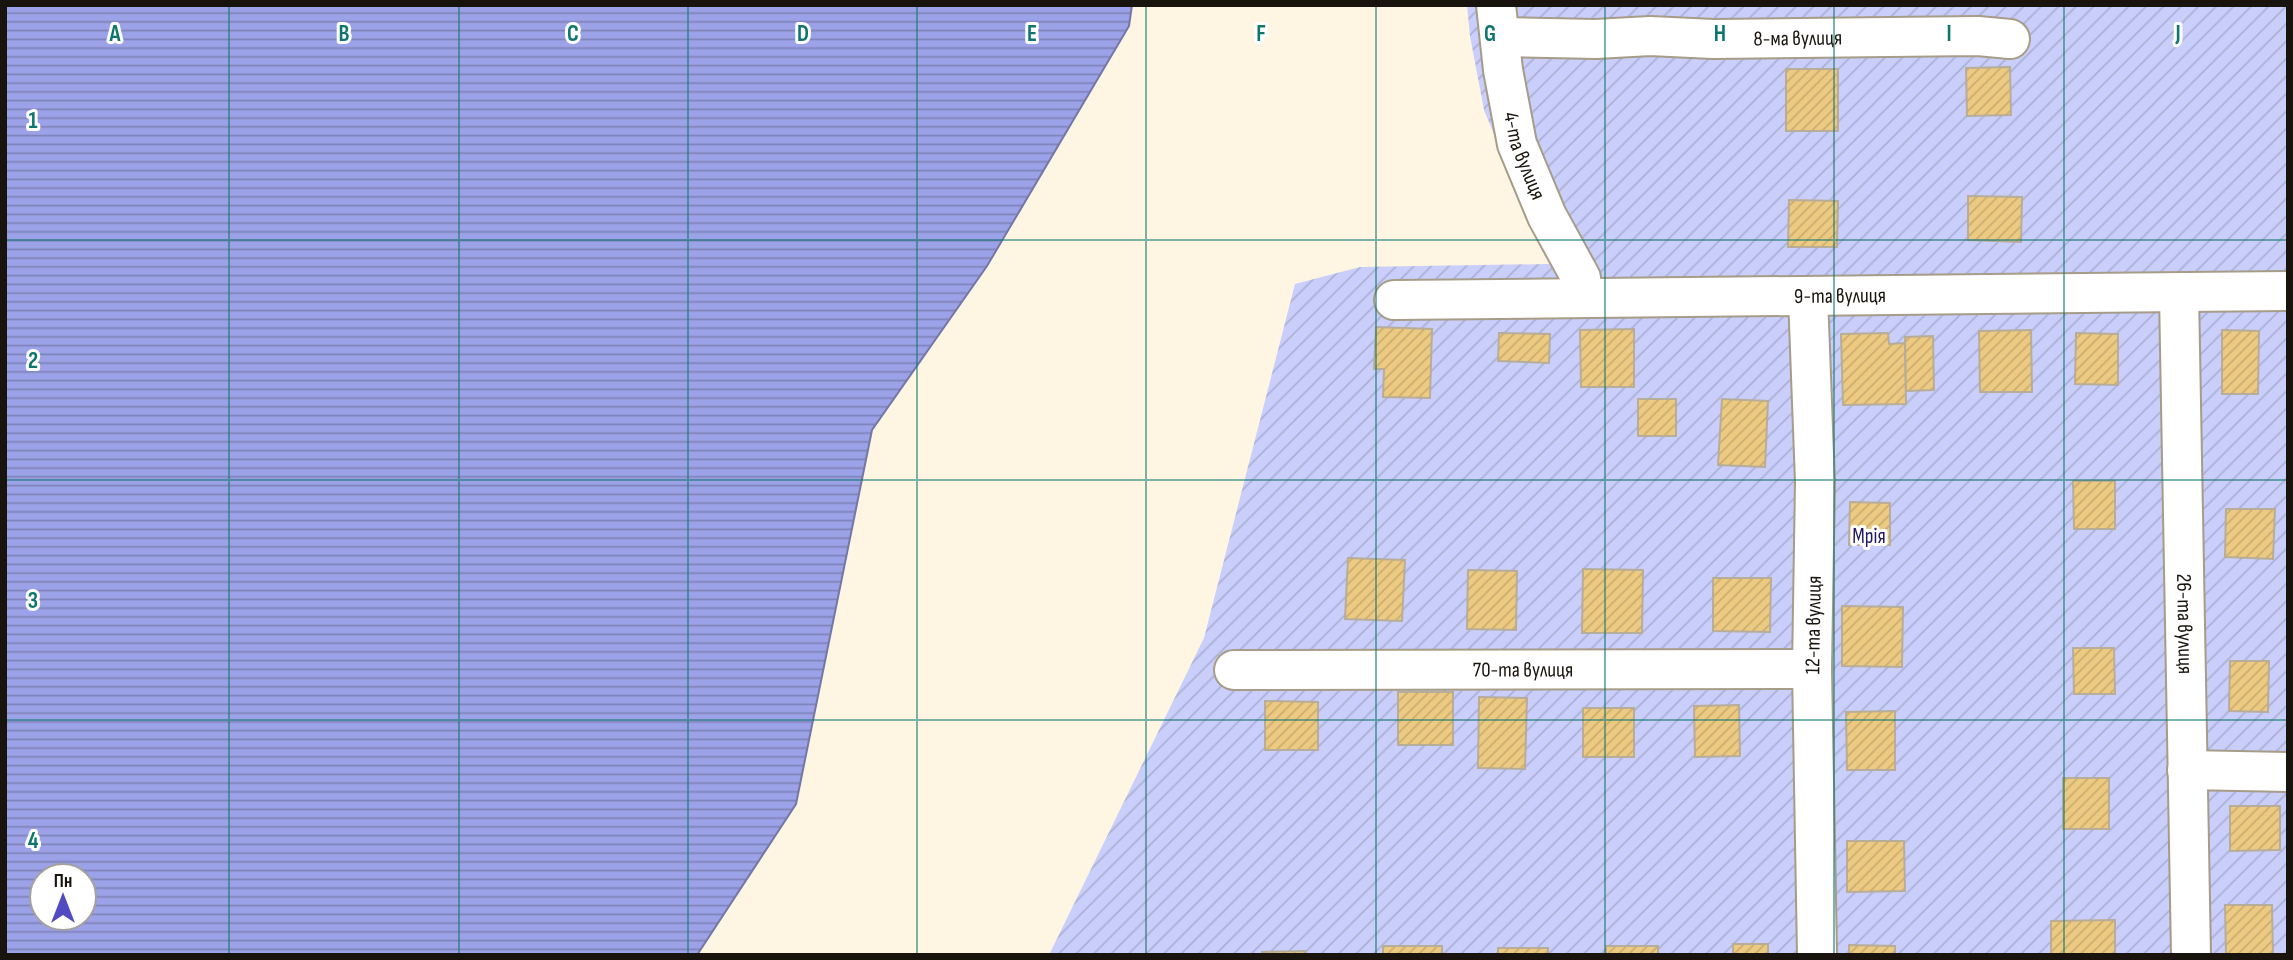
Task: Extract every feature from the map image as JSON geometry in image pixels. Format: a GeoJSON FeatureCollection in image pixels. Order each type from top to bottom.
{"type":"FeatureCollection","features":[{"type":"Feature","properties":{"kind":"street","name":"8-ма вулиця"},"geometry":{"type":"LineString","coordinates":[[1498,21],[1595,39],[1650,36],[1713,39],[1978,36],[2010,39]]}},
{"type":"Feature","properties":{"kind":"street","name":"4-та вулиця"},"geometry":{"type":"LineString","coordinates":[[1498,21],[1503,70],[1517,144],[1548,216],[1581,278],[1583,298]]}},
{"type":"Feature","properties":{"kind":"street","name":"9-та вулиця"},"geometry":{"type":"LineString","coordinates":[[1394,300],[2288,291]]}},
{"type":"Feature","properties":{"kind":"street","name":"26-та вулиця"},"geometry":{"type":"LineString","coordinates":[[2179,293],[2191,955]]}},
{"type":"Feature","properties":{"kind":"street","name":"12-та вулиця"},"geometry":{"type":"LineString","coordinates":[[1808,296],[1815,482],[1812,669],[1817,955]]}},
{"type":"Feature","properties":{"kind":"street","name":"70-та вулиця"},"geometry":{"type":"LineString","coordinates":[[1234,670],[1812,669]]}},
{"type":"Feature","properties":{"kind":"street"},"geometry":{"type":"LineString","coordinates":[[2187,770],[2288,772]]}},
{"type":"Feature","properties":{"kind":"green space","name":"Мрія"},"geometry":{"type":"Polygon","coordinates":[[[1467,5],[2288,5],[2288,955],[1049,955],[1204,638],[1295,284],[1360,267],[1549,264],[1547,244],[1514,183],[1484,110],[1467,5]]]}},
{"type":"Feature","properties":{"kind":"shaded area"},"geometry":{"type":"Polygon","coordinates":[[[5,5],[1132,5],[1129,26],[987,266],[872,430],[796,804],[697,955],[5,955],[5,5]]]}},
{"type":"Feature","properties":{"kind":"building"},"geometry":{"type":"Polygon","coordinates":[[[2010,67],[2011,115],[1967,116],[1966,68],[2010,67]]]}},
{"type":"Feature","properties":{"kind":"building"},"geometry":{"type":"Polygon","coordinates":[[[1786,69],[1838,69],[1838,131],[1786,131],[1786,69]]]}},
{"type":"Feature","properties":{"kind":"building"},"geometry":{"type":"Polygon","coordinates":[[[1968,196],[2022,197],[2021,242],[1968,240],[1968,196]]]}},
{"type":"Feature","properties":{"kind":"building"},"geometry":{"type":"Polygon","coordinates":[[[1789,200],[1838,201],[1837,247],[1788,247],[1789,200]]]}},
{"type":"Feature","properties":{"kind":"building"},"geometry":{"type":"Polygon","coordinates":[[[1376,327],[1432,329],[1430,398],[1383,397],[1384,369],[1374,369],[1376,327]]]}},
{"type":"Feature","properties":{"kind":"building"},"geometry":{"type":"Polygon","coordinates":[[[1634,329],[1634,387],[1581,387],[1580,330],[1634,329]]]}},
{"type":"Feature","properties":{"kind":"building"},"geometry":{"type":"Polygon","coordinates":[[[2031,330],[2032,392],[1980,392],[1979,331],[2031,330]]]}},
{"type":"Feature","properties":{"kind":"building"},"geometry":{"type":"Polygon","coordinates":[[[2222,330],[2259,331],[2258,394],[2222,394],[2222,330]]]}},
{"type":"Feature","properties":{"kind":"building"},"geometry":{"type":"Polygon","coordinates":[[[1499,333],[1550,334],[1549,363],[1498,361],[1499,333]]]}},
{"type":"Feature","properties":{"kind":"building"},"geometry":{"type":"Polygon","coordinates":[[[1888,333],[1889,344],[1905,343],[1906,404],[1843,405],[1841,334],[1888,333]]]}},
{"type":"Feature","properties":{"kind":"building"},"geometry":{"type":"Polygon","coordinates":[[[2076,333],[2118,334],[2118,385],[2075,384],[2076,333]]]}},
{"type":"Feature","properties":{"kind":"building"},"geometry":{"type":"Polygon","coordinates":[[[1933,336],[1934,390],[1906,391],[1905,337],[1933,336]]]}},
{"type":"Feature","properties":{"kind":"building"},"geometry":{"type":"Polygon","coordinates":[[[1638,399],[1676,399],[1676,436],[1638,436],[1638,399]]]}},
{"type":"Feature","properties":{"kind":"building"},"geometry":{"type":"Polygon","coordinates":[[[1722,399],[1768,401],[1765,467],[1718,465],[1722,399]]]}},
{"type":"Feature","properties":{"kind":"building"},"geometry":{"type":"Polygon","coordinates":[[[2073,481],[2115,481],[2115,529],[2074,529],[2073,481]]]}},
{"type":"Feature","properties":{"kind":"building"},"geometry":{"type":"Polygon","coordinates":[[[1850,502],[1890,503],[1890,545],[1849,545],[1850,502]]]}},
{"type":"Feature","properties":{"kind":"building"},"geometry":{"type":"Polygon","coordinates":[[[2226,509],[2275,509],[2273,559],[2225,557],[2226,509]]]}},
{"type":"Feature","properties":{"kind":"building"},"geometry":{"type":"Polygon","coordinates":[[[1348,558],[1405,560],[1402,621],[1345,619],[1348,558]]]}},
{"type":"Feature","properties":{"kind":"building"},"geometry":{"type":"Polygon","coordinates":[[[1583,569],[1643,570],[1642,633],[1582,633],[1583,569]]]}},
{"type":"Feature","properties":{"kind":"building"},"geometry":{"type":"Polygon","coordinates":[[[1468,570],[1517,571],[1516,630],[1467,629],[1468,570]]]}},
{"type":"Feature","properties":{"kind":"building"},"geometry":{"type":"Polygon","coordinates":[[[1713,578],[1771,578],[1770,632],[1713,631],[1713,578]]]}},
{"type":"Feature","properties":{"kind":"building"},"geometry":{"type":"Polygon","coordinates":[[[1842,606],[1903,607],[1902,667],[1842,666],[1842,606]]]}},
{"type":"Feature","properties":{"kind":"building"},"geometry":{"type":"Polygon","coordinates":[[[2073,648],[2114,648],[2115,694],[2074,694],[2073,648]]]}},
{"type":"Feature","properties":{"kind":"building"},"geometry":{"type":"Polygon","coordinates":[[[2230,661],[2269,661],[2268,712],[2229,711],[2230,661]]]}},
{"type":"Feature","properties":{"kind":"building"},"geometry":{"type":"Polygon","coordinates":[[[1398,692],[1453,692],[1453,745],[1398,745],[1398,692]]]}},
{"type":"Feature","properties":{"kind":"building"},"geometry":{"type":"Polygon","coordinates":[[[1479,697],[1527,698],[1525,769],[1478,768],[1479,697]]]}},
{"type":"Feature","properties":{"kind":"building"},"geometry":{"type":"Polygon","coordinates":[[[1265,701],[1318,702],[1318,750],[1265,750],[1265,701]]]}},
{"type":"Feature","properties":{"kind":"building"},"geometry":{"type":"Polygon","coordinates":[[[1739,705],[1740,756],[1695,757],[1694,706],[1739,705]]]}},
{"type":"Feature","properties":{"kind":"building"},"geometry":{"type":"Polygon","coordinates":[[[1583,708],[1634,708],[1634,757],[1583,757],[1583,708]]]}},
{"type":"Feature","properties":{"kind":"building"},"geometry":{"type":"Polygon","coordinates":[[[1895,711],[1895,770],[1847,770],[1846,712],[1895,711]]]}},
{"type":"Feature","properties":{"kind":"building"},"geometry":{"type":"Polygon","coordinates":[[[2063,778],[2109,778],[2109,829],[2063,829],[2063,778]]]}},
{"type":"Feature","properties":{"kind":"building"},"geometry":{"type":"Polygon","coordinates":[[[2230,806],[2280,806],[2280,850],[2230,851],[2230,806]]]}},
{"type":"Feature","properties":{"kind":"building"},"geometry":{"type":"Polygon","coordinates":[[[1847,841],[1904,841],[1905,891],[1847,892],[1847,841]]]}},
{"type":"Feature","properties":{"kind":"building"},"geometry":{"type":"Polygon","coordinates":[[[2225,905],[2272,905],[2273,955],[2226,955],[2225,905]]]}},
{"type":"Feature","properties":{"kind":"building"},"geometry":{"type":"Polygon","coordinates":[[[2115,920],[2115,955],[2051,955],[2051,921],[2115,920]]]}},
{"type":"Feature","properties":{"kind":"building"},"geometry":{"type":"Polygon","coordinates":[[[1733,944],[1768,944],[1768,955],[1733,955],[1733,944]]]}},
{"type":"Feature","properties":{"kind":"building"},"geometry":{"type":"Polygon","coordinates":[[[1849,945],[1895,946],[1895,955],[1849,955],[1849,945]]]}},
{"type":"Feature","properties":{"kind":"building"},"geometry":{"type":"Polygon","coordinates":[[[1383,946],[1442,946],[1442,955],[1383,955],[1383,946]]]}},
{"type":"Feature","properties":{"kind":"building"},"geometry":{"type":"Polygon","coordinates":[[[1606,946],[1658,946],[1658,955],[1606,955],[1606,946]]]}},
{"type":"Feature","properties":{"kind":"building"},"geometry":{"type":"Polygon","coordinates":[[[1498,948],[1548,948],[1548,955],[1498,955],[1498,948]]]}},
{"type":"Feature","properties":{"kind":"building"},"geometry":{"type":"Polygon","coordinates":[[[1305,951],[1306,955],[1262,955],[1262,952],[1305,951]]]}}]}
